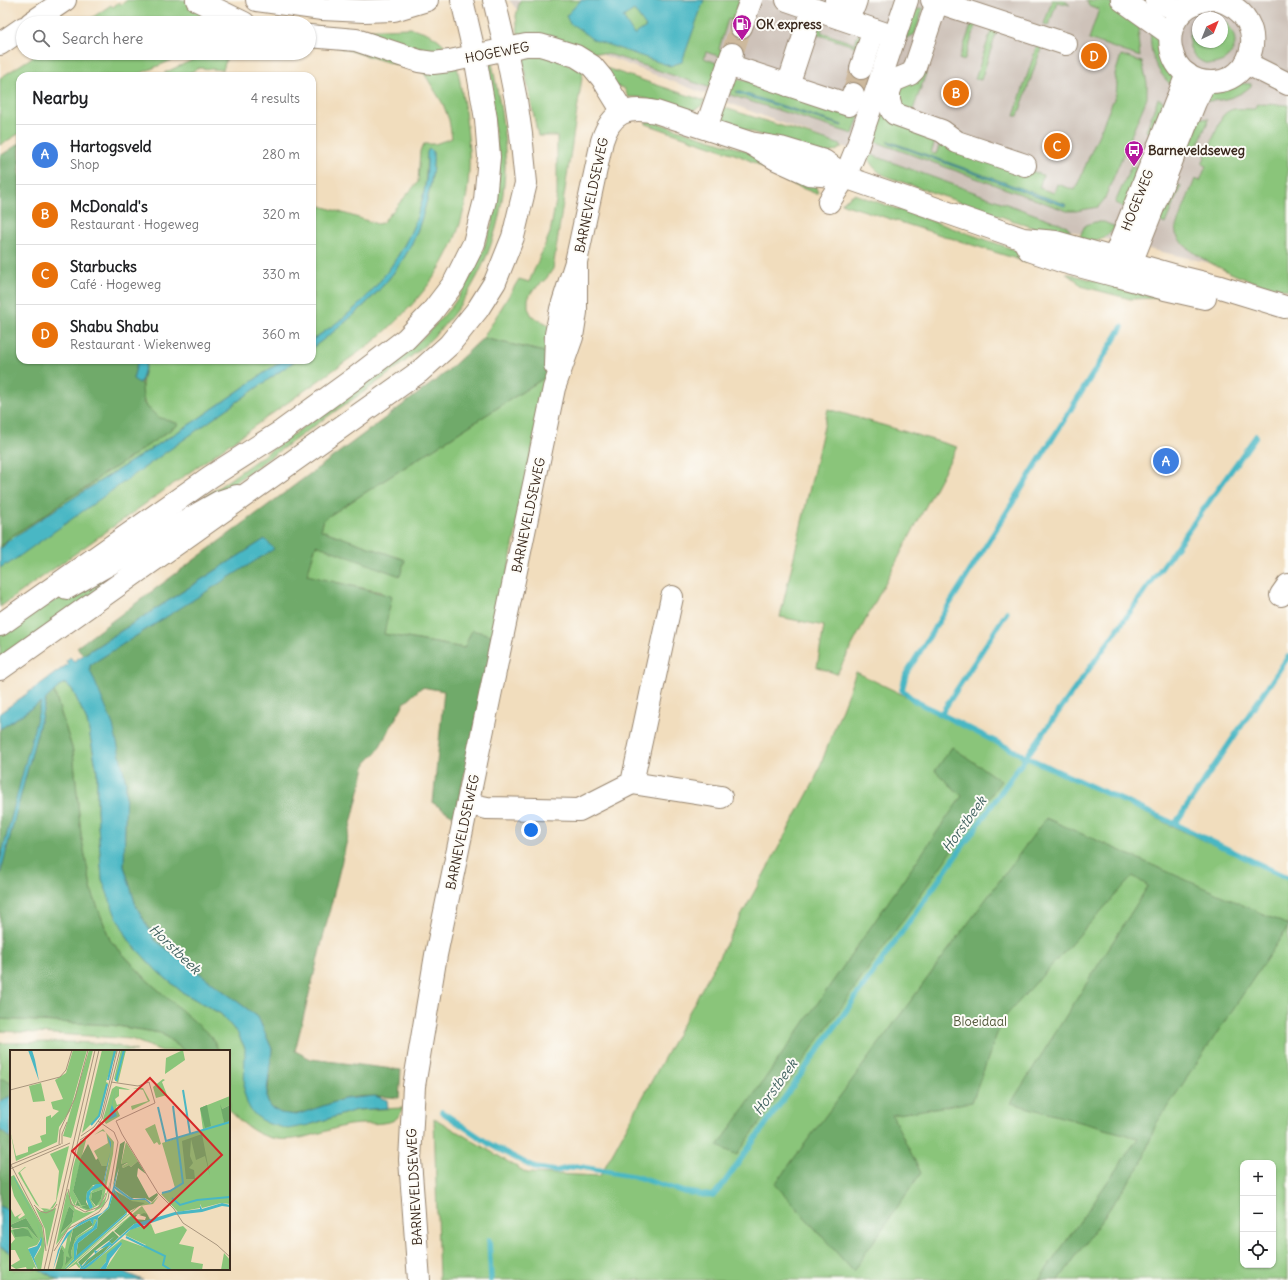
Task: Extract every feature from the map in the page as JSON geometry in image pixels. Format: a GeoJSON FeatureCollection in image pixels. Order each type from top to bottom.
{"type":"FeatureCollection","features":[{"type":"Feature","properties":{"kind":"main road"},"geometry":{"type":"LineString","coordinates":[[42,16],[66,0]]}},
{"type":"Feature","properties":{"kind":"main road"},"geometry":{"type":"LineString","coordinates":[[197,0],[230,16]]}},
{"type":"Feature","properties":{"kind":"main road"},"geometry":{"type":"LineString","coordinates":[[257,0],[322,9],[364,11],[394,10],[427,0]]}},
{"type":"Feature","properties":{"kind":"main road"},"geometry":{"type":"LineString","coordinates":[[0,626],[210,477],[282,431],[406,339],[431,313],[454,283],[474,243],[485,200],[489,157],[486,119],[475,56],[462,0]]}},
{"type":"Feature","properties":{"kind":"main road"},"geometry":{"type":"LineString","coordinates":[[0,669],[249,491],[419,372],[449,345],[478,309],[495,282],[513,237],[526,183],[521,134],[506,50],[494,0]]}},
{"type":"Feature","properties":{"kind":"main road"},"geometry":{"type":"LineString","coordinates":[[741,27],[750,0]]}},
{"type":"Feature","properties":{"kind":"main road"},"geometry":{"type":"LineString","coordinates":[[787,0],[894,37]]}},
{"type":"Feature","properties":{"kind":"main road"},"geometry":{"type":"LineString","coordinates":[[829,202],[845,177],[860,140],[907,0]]}},
{"type":"Feature","properties":{"kind":"main road"},"geometry":{"type":"LineString","coordinates":[[1122,0],[1170,34]]}},
{"type":"Feature","properties":{"kind":"main road"},"geometry":{"type":"LineString","coordinates":[[1156,0],[1182,12]]}},
{"type":"Feature","properties":{"kind":"main road"},"geometry":{"type":"LineString","coordinates":[[1206,0],[1189,6],[1174,22],[1170,34],[1170,48],[1175,61],[1180,68],[1196,78],[1215,82],[1224,80],[1236,74],[1246,63],[1251,52],[1253,40],[1250,27],[1232,3]]}},
{"type":"Feature","properties":{"kind":"main road"},"geometry":{"type":"LineString","coordinates":[[1025,165],[957,142],[942,131],[899,117],[892,111],[889,101],[889,92],[893,80],[910,74],[914,70],[927,33],[935,1],[990,9],[1066,44]]}},
{"type":"Feature","properties":{"kind":"main road"},"geometry":{"type":"LineString","coordinates":[[788,85],[813,9]]}},
{"type":"Feature","properties":{"kind":"main road"},"geometry":{"type":"LineString","coordinates":[[861,68],[874,30]]}},
{"type":"Feature","properties":{"kind":"main road"},"geometry":{"type":"LineString","coordinates":[[0,44],[16,33]]}},
{"type":"Feature","properties":{"kind":"main road","name":"HOGEWEG"},"geometry":{"type":"LineString","coordinates":[[316,37],[356,40],[413,59],[433,63],[526,46],[540,45],[583,59],[596,71],[623,112]]}},
{"type":"Feature","properties":{"kind":"main road"},"geometry":{"type":"LineString","coordinates":[[706,128],[730,59],[788,85],[849,105],[853,94]]}},
{"type":"Feature","properties":{"kind":"main road"},"geometry":{"type":"LineString","coordinates":[[1246,63],[1288,84]]}},
{"type":"Feature","properties":{"kind":"main road","name":"HOGEWEG"},"geometry":{"type":"LineString","coordinates":[[1121,266],[1196,78]]}},
{"type":"Feature","properties":{"kind":"main road"},"geometry":{"type":"LineString","coordinates":[[623,112],[632,109],[643,109],[676,118],[750,143],[781,148],[824,162],[845,177],[1023,239],[1056,242],[1121,266],[1165,289],[1214,300],[1287,307]]}},
{"type":"Feature","properties":{"kind":"main road","name":"BARNEVELDSEWEG"},"geometry":{"type":"LineString","coordinates":[[419,1280],[410,1160],[411,1127],[414,1086],[436,955],[554,388],[556,334],[561,309],[576,262],[603,137],[613,118],[623,112]]}},
{"type":"Feature","properties":{"kind":"main road"},"geometry":{"type":"LineString","coordinates":[[0,626],[219,502],[249,491]]}},
{"type":"Feature","properties":{"kind":"main road"},"geometry":{"type":"LineString","coordinates":[[632,783],[672,597]]}},
{"type":"Feature","properties":{"kind":"main road"},"geometry":{"type":"LineString","coordinates":[[468,804],[487,808],[579,810],[632,783],[721,797]]}},
{"type":"Feature","properties":{"kind":"shaded area"},"geometry":{"type":"Polygon","coordinates":[[[509,0],[1288,0],[1288,281],[1057,228],[532,28],[509,0]]]}},
{"type":"Feature","properties":{"kind":"green space"},"geometry":{"type":"Polygon","coordinates":[[[127,0],[185,0],[210,12],[213,16],[94,16],[111,5],[113,7],[119,2],[121,5],[127,0]]]}},
{"type":"Feature","properties":{"kind":"green space"},"geometry":{"type":"Polygon","coordinates":[[[520,0],[740,0],[733,21],[728,19],[719,49],[723,50],[721,57],[706,52],[704,58],[719,64],[711,88],[612,55],[519,41],[516,16],[520,0]]]}},
{"type":"Feature","properties":{"kind":"green space"},"geometry":{"type":"Polygon","coordinates":[[[1052,0],[1064,0],[1070,5],[1057,2],[1049,25],[1047,26],[1044,24],[1052,0]]]}},
{"type":"Feature","properties":{"kind":"green space"},"geometry":{"type":"Polygon","coordinates":[[[1085,0],[1107,0],[1140,28],[1138,38],[1140,57],[1089,39],[1099,9],[1088,5],[1088,2],[1085,0]]]}},
{"type":"Feature","properties":{"kind":"green space"},"geometry":{"type":"Polygon","coordinates":[[[923,8],[915,34],[905,39],[915,10],[923,8]]]}},
{"type":"Feature","properties":{"kind":"green space"},"geometry":{"type":"Polygon","coordinates":[[[824,20],[821,32],[855,44],[859,32],[863,34],[857,47],[816,34],[814,25],[824,20]]]}},
{"type":"Feature","properties":{"kind":"green space"},"geometry":{"type":"Polygon","coordinates":[[[972,23],[977,23],[964,61],[959,59],[972,23]]]}},
{"type":"Feature","properties":{"kind":"green space"},"geometry":{"type":"Polygon","coordinates":[[[1228,25],[1234,36],[1235,43],[1232,52],[1226,59],[1217,63],[1208,64],[1200,61],[1194,55],[1190,47],[1189,39],[1192,29],[1192,48],[1228,48],[1228,25]]]}},
{"type":"Feature","properties":{"kind":"green space"},"geometry":{"type":"Polygon","coordinates":[[[316,27],[350,30],[410,28],[423,31],[439,40],[452,55],[447,56],[316,27]]]}},
{"type":"Feature","properties":{"kind":"green space"},"geometry":{"type":"Polygon","coordinates":[[[992,28],[997,31],[981,80],[975,79],[992,28]]]}},
{"type":"Feature","properties":{"kind":"green space"},"geometry":{"type":"Polygon","coordinates":[[[1151,29],[1159,35],[1174,76],[1175,82],[1173,87],[1167,81],[1154,61],[1151,46],[1151,29]]]}},
{"type":"Feature","properties":{"kind":"green space"},"geometry":{"type":"Polygon","coordinates":[[[328,44],[457,65],[467,130],[469,152],[468,182],[464,210],[456,235],[445,259],[431,281],[395,322],[373,342],[0,607],[0,568],[290,364],[316,364],[316,345],[368,301],[382,287],[404,258],[421,222],[427,200],[432,176],[433,151],[428,150],[425,188],[420,209],[399,255],[379,282],[351,312],[316,337],[316,204],[377,224],[382,223],[418,182],[420,151],[424,144],[435,144],[452,138],[449,120],[443,104],[424,73],[409,67],[394,64],[328,44]]]}},
{"type":"Feature","properties":{"kind":"green space"},"geometry":{"type":"Polygon","coordinates":[[[1037,45],[1042,46],[1018,116],[1014,116],[1037,45]]]}},
{"type":"Feature","properties":{"kind":"green space"},"geometry":{"type":"Polygon","coordinates":[[[540,51],[583,71],[553,269],[546,279],[532,291],[528,299],[528,308],[532,316],[551,326],[549,353],[483,338],[519,279],[529,282],[550,233],[557,195],[557,136],[538,136],[521,52],[540,51]]]}},
{"type":"Feature","properties":{"kind":"green space"},"geometry":{"type":"Polygon","coordinates":[[[1121,55],[1142,62],[1147,83],[1147,98],[1104,200],[1098,207],[1067,211],[868,139],[883,94],[936,139],[931,153],[936,154],[941,141],[1043,175],[1039,188],[1054,193],[1057,184],[1075,190],[1116,94],[1117,85],[1115,75],[1121,55]]]}},
{"type":"Feature","properties":{"kind":"green space"},"geometry":{"type":"Polygon","coordinates":[[[491,58],[505,141],[503,194],[499,218],[483,264],[472,286],[459,306],[427,343],[394,370],[214,497],[184,512],[392,364],[427,334],[453,305],[466,285],[483,251],[492,223],[497,200],[499,161],[485,59],[491,58]]]}},
{"type":"Feature","properties":{"kind":"green space"},"geometry":{"type":"Polygon","coordinates":[[[28,60],[172,60],[144,72],[16,72],[16,135],[0,145],[0,78],[28,60]]]}},
{"type":"Feature","properties":{"kind":"green space"},"geometry":{"type":"Polygon","coordinates":[[[193,60],[226,60],[223,70],[199,68],[191,72],[166,72],[193,60]]]}},
{"type":"Feature","properties":{"kind":"green space"},"geometry":{"type":"Polygon","coordinates":[[[877,64],[853,134],[727,94],[732,78],[773,85],[771,91],[777,93],[779,87],[858,105],[870,72],[877,64]]]}},
{"type":"Feature","properties":{"kind":"green space"},"geometry":{"type":"Polygon","coordinates":[[[606,68],[705,101],[700,107],[693,110],[686,110],[670,107],[645,98],[628,97],[624,88],[612,85],[606,68]]]}},
{"type":"Feature","properties":{"kind":"green space"},"geometry":{"type":"Polygon","coordinates":[[[924,72],[926,73],[912,113],[900,113],[899,84],[924,72]]]}},
{"type":"Feature","properties":{"kind":"green space"},"geometry":{"type":"Polygon","coordinates":[[[1239,83],[1251,84],[1251,86],[1230,98],[1207,101],[1209,92],[1239,83]]]}},
{"type":"Feature","properties":{"kind":"green space"},"geometry":{"type":"Polygon","coordinates":[[[1158,98],[1169,106],[1151,134],[1146,131],[1158,98]]]}},
{"type":"Feature","properties":{"kind":"green space"},"geometry":{"type":"Polygon","coordinates":[[[1258,104],[1288,105],[1288,290],[1251,281],[1211,263],[1190,250],[1177,236],[1176,232],[1176,226],[1195,179],[1200,181],[1206,166],[1202,164],[1222,117],[1228,111],[1254,109],[1258,104]]]}},
{"type":"Feature","properties":{"kind":"green space"},"geometry":{"type":"Polygon","coordinates":[[[722,107],[841,145],[842,147],[828,153],[813,152],[727,124],[721,117],[722,107]]]}},
{"type":"Feature","properties":{"kind":"green space"},"geometry":{"type":"Polygon","coordinates":[[[1194,117],[1209,119],[1195,152],[1189,149],[1194,117]]]}},
{"type":"Feature","properties":{"kind":"green space"},"geometry":{"type":"Polygon","coordinates":[[[646,121],[651,121],[744,150],[815,185],[818,193],[817,194],[789,183],[740,156],[646,124],[646,121]]]}},
{"type":"Feature","properties":{"kind":"green space"},"geometry":{"type":"Polygon","coordinates":[[[16,146],[16,364],[137,364],[133,379],[140,382],[142,379],[141,382],[144,404],[158,417],[179,424],[116,467],[103,474],[89,486],[10,537],[1,546],[0,545],[0,156],[16,146]]]}},
{"type":"Feature","properties":{"kind":"green space"},"geometry":{"type":"Polygon","coordinates":[[[869,154],[1067,226],[1070,231],[1067,239],[888,177],[873,166],[867,156],[869,154]]]}},
{"type":"Feature","properties":{"kind":"green space"},"geometry":{"type":"Polygon","coordinates":[[[1131,166],[1137,168],[1128,209],[1115,203],[1131,166]]]}},
{"type":"Feature","properties":{"kind":"green space"},"geometry":{"type":"Polygon","coordinates":[[[1175,184],[1181,186],[1165,224],[1154,219],[1175,184]]]}},
{"type":"Feature","properties":{"kind":"green space"},"geometry":{"type":"Polygon","coordinates":[[[854,194],[1027,254],[1028,258],[1026,262],[843,204],[842,202],[854,194]]]}},
{"type":"Feature","properties":{"kind":"green space"},"geometry":{"type":"Polygon","coordinates":[[[1095,222],[1104,222],[1115,228],[1107,235],[1093,241],[1078,241],[1085,225],[1095,222]]]}},
{"type":"Feature","properties":{"kind":"green space"},"geometry":{"type":"Polygon","coordinates":[[[1066,273],[1160,298],[1130,299],[1081,286],[1075,279],[1066,273]]]}},
{"type":"Feature","properties":{"kind":"green space"},"geometry":{"type":"Polygon","coordinates":[[[483,338],[549,353],[547,376],[324,519],[321,530],[405,560],[400,576],[316,545],[307,575],[392,596],[384,634],[464,648],[472,630],[495,636],[455,817],[433,803],[444,691],[422,687],[405,702],[376,753],[366,763],[295,1051],[311,1059],[401,1070],[399,1098],[371,1096],[357,1097],[343,1099],[302,1113],[281,1113],[273,1109],[267,1100],[272,1049],[258,1017],[155,940],[136,906],[124,866],[126,782],[90,670],[90,665],[273,549],[265,539],[83,655],[77,647],[443,375],[483,338]]]}},
{"type":"Feature","properties":{"kind":"green space"},"geometry":{"type":"Polygon","coordinates":[[[146,364],[277,364],[195,421],[56,509],[8,541],[2,548],[0,547],[0,545],[2,546],[10,537],[89,486],[103,474],[116,467],[178,424],[158,417],[146,405],[142,391],[143,376],[146,364]]]}},
{"type":"Feature","properties":{"kind":"green space"},"geometry":{"type":"Polygon","coordinates":[[[547,376],[495,636],[465,648],[383,634],[381,592],[307,576],[316,545],[404,560],[321,530],[324,519],[547,376]]]}},
{"type":"Feature","properties":{"kind":"green space"},"geometry":{"type":"Polygon","coordinates":[[[828,409],[957,447],[837,674],[817,667],[824,626],[780,617],[828,409]]]}},
{"type":"Feature","properties":{"kind":"green space"},"geometry":{"type":"Polygon","coordinates":[[[184,527],[0,661],[0,632],[184,527]]]}},
{"type":"Feature","properties":{"kind":"green space","name":"Bloeidaal"},"geometry":{"type":"Polygon","coordinates":[[[856,672],[1174,827],[1288,878],[1288,1280],[439,1280],[434,1118],[527,1173],[600,1176],[814,782],[856,672]]]}},
{"type":"Feature","properties":{"kind":"green space"},"geometry":{"type":"Polygon","coordinates":[[[62,684],[66,684],[72,689],[87,721],[97,771],[97,811],[102,879],[130,942],[157,971],[182,992],[221,1014],[238,1034],[245,1048],[309,1125],[356,1110],[403,1108],[396,1119],[384,1123],[339,1127],[301,1138],[282,1139],[259,1134],[243,1123],[230,1111],[230,1050],[218,1050],[147,980],[110,940],[92,892],[81,835],[73,751],[54,691],[62,684]]]}},
{"type":"Feature","properties":{"kind":"green space"},"geometry":{"type":"Polygon","coordinates":[[[54,691],[73,751],[81,835],[92,892],[110,940],[147,980],[212,1037],[218,1050],[184,1050],[161,1033],[111,1025],[0,1019],[0,875],[46,699],[54,691]]]}},
{"type":"Feature","properties":{"kind":"green space"},"geometry":{"type":"Polygon","coordinates":[[[42,701],[0,861],[0,729],[42,701]]]}},
{"type":"Feature","properties":{"kind":"green space"},"geometry":{"type":"Polygon","coordinates":[[[952,747],[1001,781],[737,1155],[718,1146],[962,796],[935,771],[952,747]]]}},
{"type":"Feature","properties":{"kind":"green space"},"geometry":{"type":"Polygon","coordinates":[[[1046,818],[1288,925],[1288,927],[1156,1124],[1140,1166],[1059,1280],[1039,1280],[1138,1138],[1011,1103],[1148,886],[1133,876],[1002,1020],[972,1102],[892,1115],[921,1173],[853,1271],[775,1184],[1046,818]]]}},
{"type":"Feature","properties":{"kind":"green space"},"geometry":{"type":"Polygon","coordinates":[[[0,1019],[111,1025],[161,1033],[184,1050],[159,1050],[131,1039],[0,1031],[0,1019]]]}},
{"type":"Feature","properties":{"kind":"green space"},"geometry":{"type":"Polygon","coordinates":[[[69,1042],[105,1044],[133,1050],[10,1050],[10,1082],[0,1078],[0,1043],[69,1042]]]}},
{"type":"Feature","properties":{"kind":"green space"},"geometry":{"type":"Polygon","coordinates":[[[0,1078],[10,1082],[10,1096],[0,1101],[0,1078]]]}},
{"type":"Feature","properties":{"kind":"green space"},"geometry":{"type":"Polygon","coordinates":[[[0,1130],[10,1138],[10,1211],[0,1206],[0,1130]]]}},
{"type":"Feature","properties":{"kind":"green space"},"geometry":{"type":"Polygon","coordinates":[[[0,1247],[10,1252],[10,1270],[41,1270],[59,1280],[0,1280],[0,1247]]]}},
{"type":"Feature","properties":{"kind":"water"},"geometry":{"type":"Polygon","coordinates":[[[581,0],[704,0],[682,62],[670,66],[594,40],[570,24],[566,16],[581,0]],[[634,10],[623,17],[634,35],[646,27],[634,10]]]}},
{"type":"Feature","properties":{"kind":"water"},"geometry":{"type":"Polygon","coordinates":[[[737,91],[842,125],[842,126],[736,93],[737,91]]]}},
{"type":"Feature","properties":{"kind":"water"},"geometry":{"type":"Polygon","coordinates":[[[888,141],[1065,204],[1066,206],[887,142],[888,141]]]}},
{"type":"Feature","properties":{"kind":"water"},"geometry":{"type":"Polygon","coordinates":[[[429,149],[433,151],[432,176],[417,232],[404,258],[382,287],[368,301],[316,345],[316,337],[346,316],[369,294],[392,265],[402,249],[410,233],[423,198],[427,152],[429,149]]]}},
{"type":"Feature","properties":{"kind":"water"},"geometry":{"type":"Polygon","coordinates":[[[137,364],[146,364],[142,379],[139,383],[133,379],[137,364]]]}},
{"type":"Feature","properties":{"kind":"water"},"geometry":{"type":"Polygon","coordinates":[[[277,364],[290,364],[7,565],[6,564],[0,568],[0,547],[2,548],[8,541],[56,509],[195,421],[277,364]]]}},
{"type":"Feature","properties":{"kind":"water"},"geometry":{"type":"Polygon","coordinates":[[[265,539],[274,549],[90,665],[90,670],[113,725],[126,782],[124,866],[136,906],[155,940],[258,1017],[272,1049],[267,1091],[267,1100],[270,1107],[281,1113],[296,1115],[344,1099],[375,1096],[387,1100],[388,1108],[356,1110],[309,1125],[288,1129],[266,1123],[255,1115],[250,1109],[244,1092],[245,1048],[238,1034],[221,1014],[182,992],[157,971],[130,942],[115,914],[102,879],[97,811],[97,771],[87,721],[72,689],[66,684],[62,684],[46,699],[0,875],[0,861],[41,702],[0,729],[0,713],[68,664],[66,661],[70,657],[74,661],[265,539]]]}},
{"type":"Feature","properties":{"kind":"water"},"geometry":{"type":"Polygon","coordinates":[[[10,1096],[10,1137],[0,1130],[0,1101],[10,1096]]]}},
{"type":"Feature","properties":{"kind":"water"},"geometry":{"type":"Polygon","coordinates":[[[0,1206],[10,1211],[10,1252],[0,1247],[0,1206]]]}},
{"type":"Feature","properties":{"kind":"water"},"geometry":{"type":"Polygon","coordinates":[[[41,1270],[122,1270],[143,1280],[59,1280],[41,1270]]]}},
{"type":"Feature","properties":{"kind":"waterway"},"geometry":{"type":"LineString","coordinates":[[1122,327],[906,674],[902,690],[915,701],[1026,757],[1175,824],[1288,878]]}},
{"type":"Feature","properties":{"kind":"waterway","name":"Horstbeek"},"geometry":{"type":"LineString","coordinates":[[442,1112],[491,1145],[535,1168],[556,1171],[576,1166],[637,1177],[684,1192],[713,1196],[724,1183],[1256,436]]}},
{"type":"Feature","properties":{"kind":"waterway"},"geometry":{"type":"LineString","coordinates":[[941,714],[1007,612]]}},
{"type":"Feature","properties":{"kind":"waterway"},"geometry":{"type":"LineString","coordinates":[[1175,824],[1288,657]]}},
{"type":"Feature","properties":{"kind":"waterway"},"geometry":{"type":"LineString","coordinates":[[489,1240],[491,1280]]}},
{"type":"Feature","properties":{"kind":"tunnel"},"geometry":{"type":"LineString","coordinates":[[732,54],[741,27]]}},
{"type":"Feature","properties":{"kind":"tunnel"},"geometry":{"type":"LineString","coordinates":[[853,94],[861,68]]}},
{"type":"Feature","properties":{"kind":"place","name":"OK express"},"geometry":{"type":"Point","coordinates":[742,41]}},
{"type":"Feature","properties":{"kind":"place","name":"Shabu Shabu"},"geometry":{"type":"Point","coordinates":[1094,56]}},
{"type":"Feature","properties":{"kind":"place","name":"McDonald's"},"geometry":{"type":"Point","coordinates":[956,93]}},
{"type":"Feature","properties":{"kind":"place","name":"Starbucks"},"geometry":{"type":"Point","coordinates":[1057,146]}},
{"type":"Feature","properties":{"kind":"place","name":"Barneveldseweg"},"geometry":{"type":"Point","coordinates":[1134,167]}},
{"type":"Feature","properties":{"kind":"place","name":"Hartogsveld"},"geometry":{"type":"Point","coordinates":[1166,461]}}]}
